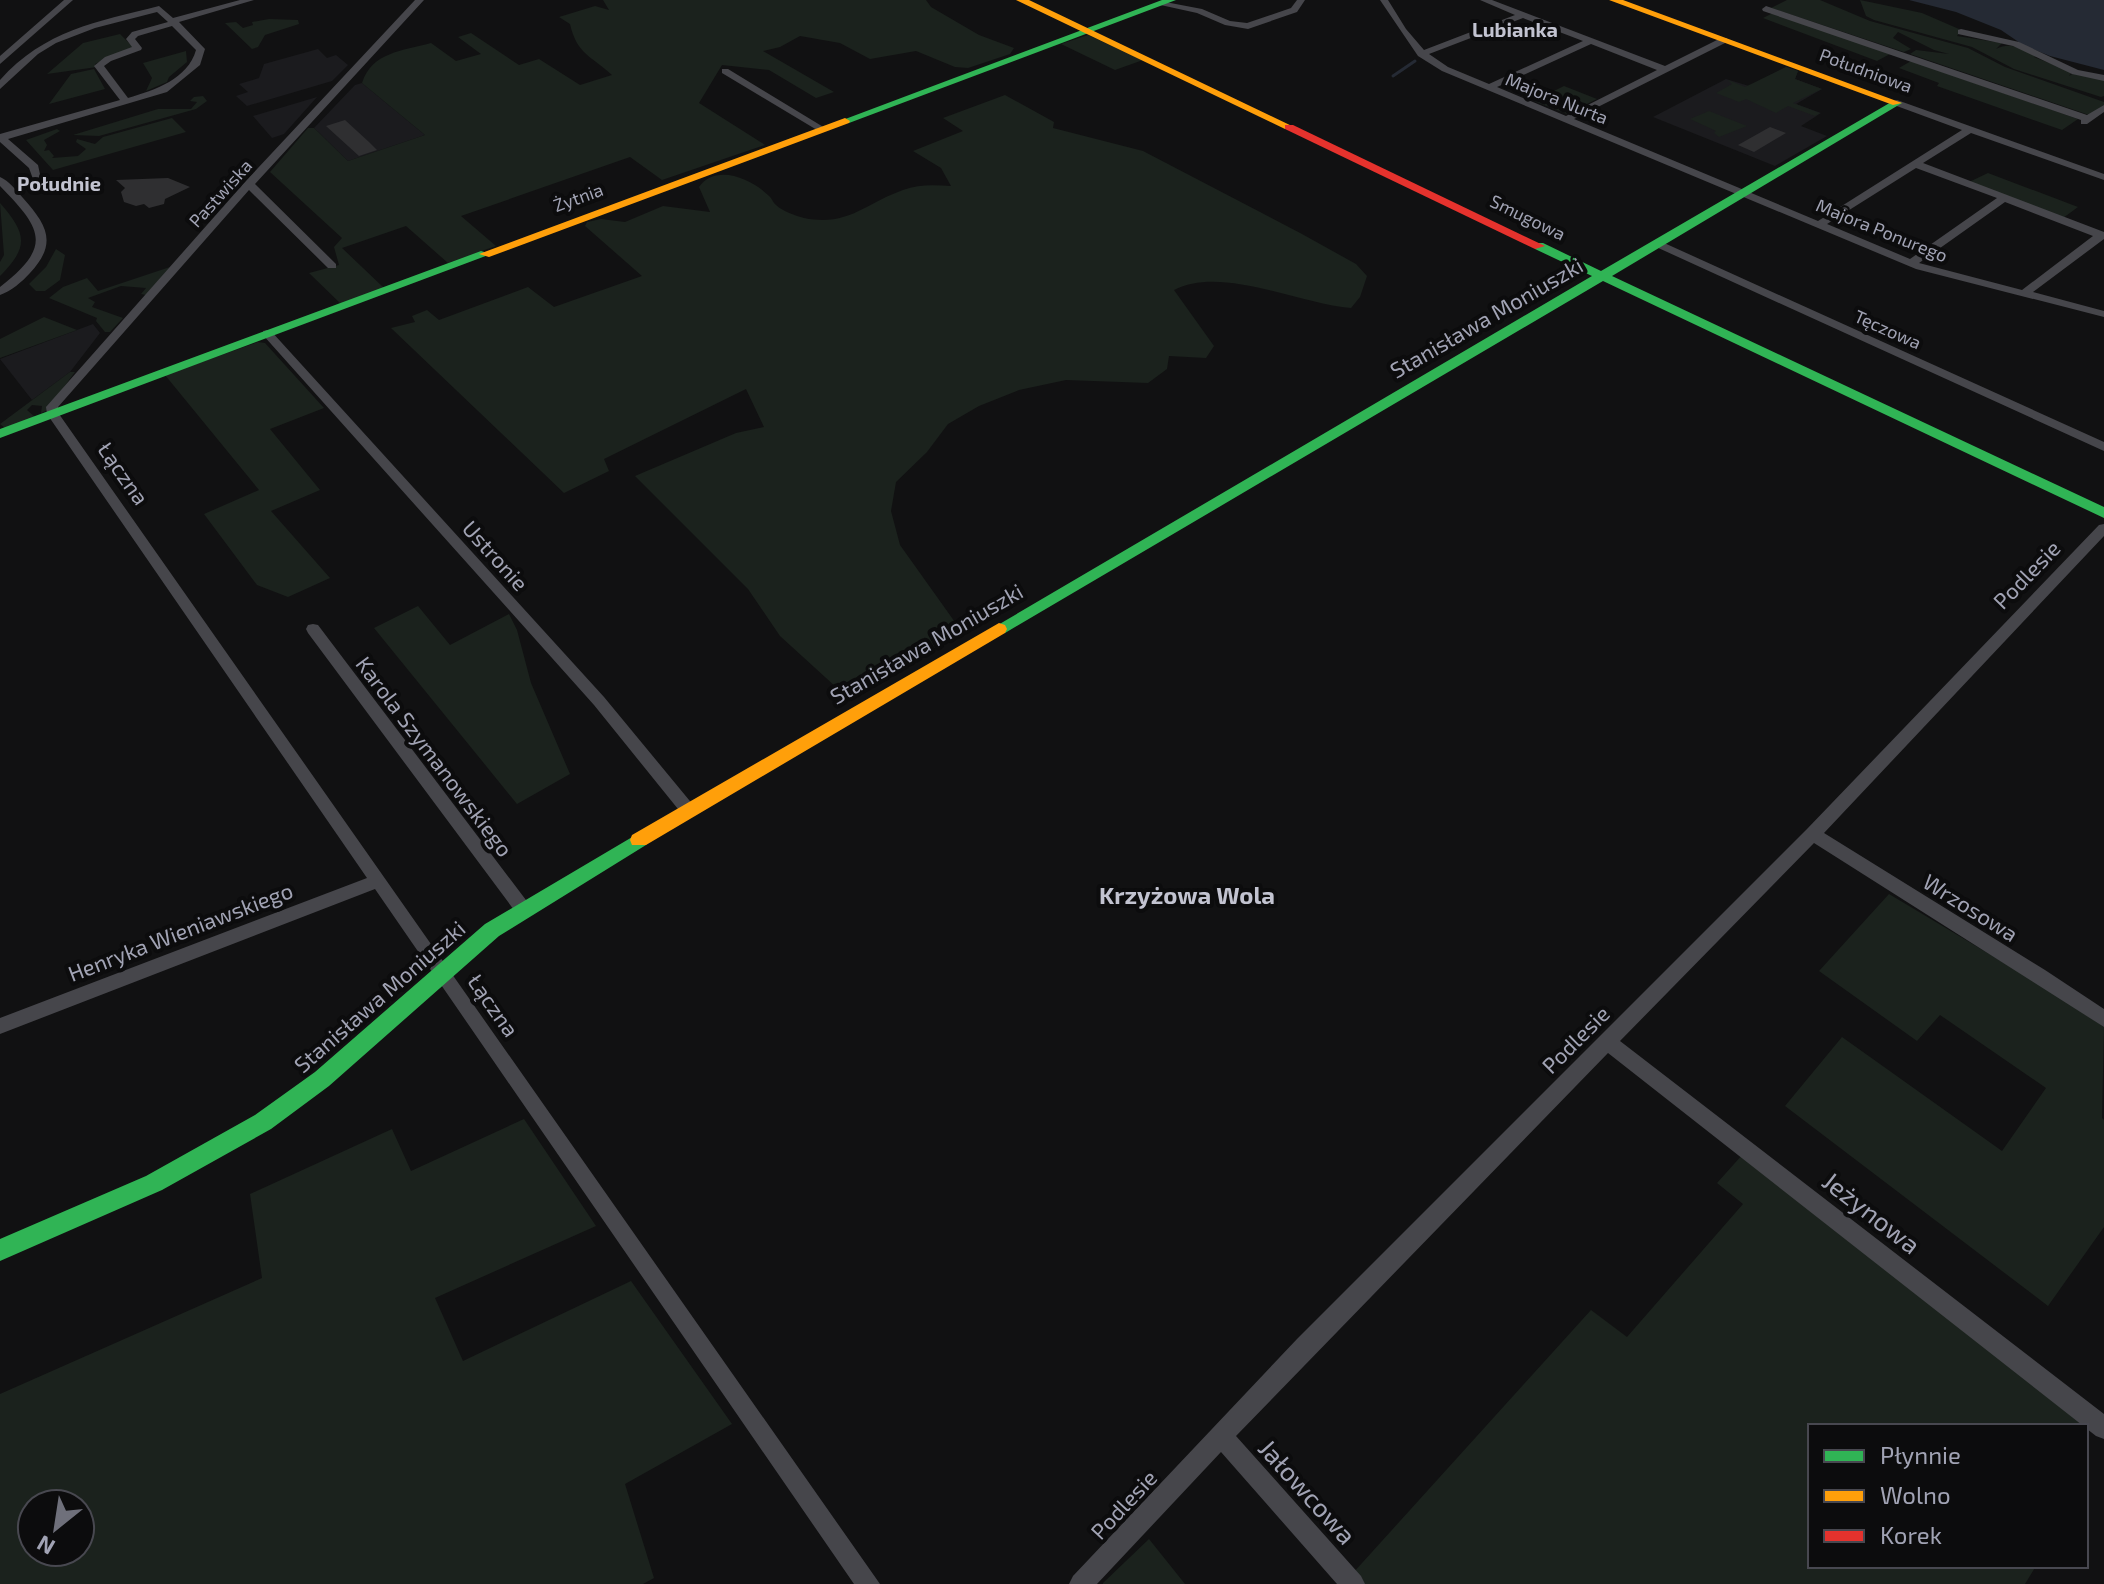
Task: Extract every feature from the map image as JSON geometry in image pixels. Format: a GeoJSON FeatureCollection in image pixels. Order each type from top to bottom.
{"type":"FeatureCollection","features":[{"type":"Feature","properties":{"kind":"street"},"geometry":{"type":"LineString","coordinates":[[0,61],[69,0]]}},
{"type":"Feature","properties":{"kind":"street"},"geometry":{"type":"LineString","coordinates":[[126,101],[99,66],[108,59],[138,48],[130,39],[135,34],[250,0]]}},
{"type":"Feature","properties":{"kind":"street","name":"Pastwiska"},"geometry":{"type":"LineString","coordinates":[[53,414],[52,407],[249,184],[420,0]]}},
{"type":"Feature","properties":{"kind":"street","name":"Smugowa"},"geometry":{"type":"LineString","coordinates":[[1021,0],[2104,513]]}},
{"type":"Feature","properties":{"kind":"street"},"geometry":{"type":"LineString","coordinates":[[1165,2],[1228,23],[1248,26],[1294,10],[1301,0]]}},
{"type":"Feature","properties":{"kind":"street","name":"Majora Nurta"},"geometry":{"type":"LineString","coordinates":[[1384,0],[1421,54],[1445,69],[1744,192]]}},
{"type":"Feature","properties":{"kind":"street"},"geometry":{"type":"LineString","coordinates":[[1484,0],[1666,70]]}},
{"type":"Feature","properties":{"kind":"street","name":"Południowa"},"geometry":{"type":"LineString","coordinates":[[1614,0],[2104,177]]}},
{"type":"Feature","properties":{"kind":"street","name":"Żytnia"},"geometry":{"type":"LineString","coordinates":[[0,434],[1165,2]]}},
{"type":"Feature","properties":{"kind":"street"},"geometry":{"type":"LineString","coordinates":[[0,86],[39,46],[75,30],[159,9],[201,49],[202,56],[172,85],[0,137]]}},
{"type":"Feature","properties":{"kind":"street"},"geometry":{"type":"LineString","coordinates":[[1766,9],[2086,120],[2104,108]]}},
{"type":"Feature","properties":{"kind":"street"},"geometry":{"type":"LineString","coordinates":[[1421,54],[1523,15]]}},
{"type":"Feature","properties":{"kind":"street"},"geometry":{"type":"LineString","coordinates":[[1963,32],[2016,44],[2075,72],[2104,76]]}},
{"type":"Feature","properties":{"kind":"street"},"geometry":{"type":"LineString","coordinates":[[1567,119],[1724,40]]}},
{"type":"Feature","properties":{"kind":"street"},"geometry":{"type":"LineString","coordinates":[[1490,87],[1590,41]]}},
{"type":"Feature","properties":{"kind":"street"},"geometry":{"type":"LineString","coordinates":[[725,71],[820,128]]}},
{"type":"Feature","properties":{"kind":"street","name":"Stanisława Moniuszki"},"geometry":{"type":"LineString","coordinates":[[0,1250],[152,1185],[231,1143],[310,1088],[483,936],[523,909],[1897,103]]}},
{"type":"Feature","properties":{"kind":"street"},"geometry":{"type":"LineString","coordinates":[[1820,224],[1970,129]]}},
{"type":"Feature","properties":{"kind":"street"},"geometry":{"type":"LineString","coordinates":[[0,137],[34,167],[37,177]]}},
{"type":"Feature","properties":{"kind":"street"},"geometry":{"type":"LineString","coordinates":[[1916,164],[2102,236]]}},
{"type":"Feature","properties":{"kind":"street"},"geometry":{"type":"LineString","coordinates":[[0,180],[37,218],[43,231],[40,251],[30,265],[0,292]]}},
{"type":"Feature","properties":{"kind":"street"},"geometry":{"type":"LineString","coordinates":[[249,184],[332,266]]}},
{"type":"Feature","properties":{"kind":"street","name":"Majora Ponurego"},"geometry":{"type":"LineString","coordinates":[[1744,192],[1912,263],[2104,314]]}},
{"type":"Feature","properties":{"kind":"street"},"geometry":{"type":"LineString","coordinates":[[1912,263],[2004,198]]}},
{"type":"Feature","properties":{"kind":"street"},"geometry":{"type":"LineString","coordinates":[[2024,294],[2102,236]]}},
{"type":"Feature","properties":{"kind":"street","name":"Tęczowa"},"geometry":{"type":"LineString","coordinates":[[1658,244],[2104,447]]}},
{"type":"Feature","properties":{"kind":"street","name":"Ustronie"},"geometry":{"type":"LineString","coordinates":[[267,333],[599,701],[688,810]]}},
{"type":"Feature","properties":{"kind":"street","name":"Łączna"},"geometry":{"type":"LineString","coordinates":[[53,414],[868,1584]]}},
{"type":"Feature","properties":{"kind":"street","name":"Podlesie"},"geometry":{"type":"LineString","coordinates":[[1081,1584],[1606,1041],[1813,834],[2104,528]]}},
{"type":"Feature","properties":{"kind":"street","name":"Karola Szymanowskiego"},"geometry":{"type":"LineString","coordinates":[[313,629],[523,909]]}},
{"type":"Feature","properties":{"kind":"street","name":"Wrzosowa"},"geometry":{"type":"LineString","coordinates":[[1813,834],[2104,1019]]}},
{"type":"Feature","properties":{"kind":"street","name":"Henryka Wieniawskiego"},"geometry":{"type":"LineString","coordinates":[[0,1026],[377,881]]}},
{"type":"Feature","properties":{"kind":"street","name":"Jeżynowa"},"geometry":{"type":"LineString","coordinates":[[1606,1041],[2104,1428]]}},
{"type":"Feature","properties":{"kind":"street","name":"Jałowcowa"},"geometry":{"type":"LineString","coordinates":[[1221,1436],[1353,1584]]}},
{"type":"Feature","properties":{"kind":"shaded area"},"geometry":{"type":"Polygon","coordinates":[[[603,0],[926,0],[931,7],[979,35],[1014,48],[1010,54],[968,68],[955,67],[916,51],[870,59],[840,43],[800,36],[780,47],[763,51],[834,92],[816,98],[769,70],[722,65],[699,103],[765,145],[662,180],[630,157],[461,216],[496,246],[448,263],[406,226],[342,248],[384,288],[341,304],[309,273],[339,265],[334,247],[342,238],[270,172],[308,128],[314,128],[348,161],[425,135],[362,83],[373,65],[399,51],[431,43],[456,61],[481,54],[458,37],[471,33],[519,65],[539,59],[580,85],[612,75],[581,49],[570,24],[559,17],[595,6],[609,10],[603,0]]]}},
{"type":"Feature","properties":{"kind":"shaded area"},"geometry":{"type":"Polygon","coordinates":[[[1787,0],[1820,0],[1870,21],[1968,48],[2005,67],[2104,102],[2104,105],[2089,115],[1910,54],[1916,50],[1949,54],[1898,32],[1893,38],[1911,49],[1904,52],[1771,8],[1787,0]]]}},
{"type":"Feature","properties":{"kind":"shaded area"},"geometry":{"type":"Polygon","coordinates":[[[1860,0],[1922,13],[1959,29],[1961,31],[1957,36],[2002,43],[1996,49],[2012,46],[2021,49],[2072,72],[2069,76],[2074,73],[2104,79],[2104,96],[2014,69],[1972,47],[1874,20],[1866,16],[1860,0]]]}},
{"type":"Feature","properties":{"kind":"shaded area"},"geometry":{"type":"Polygon","coordinates":[[[1909,0],[2104,0],[2104,70],[2050,56],[2023,45],[2001,30],[1956,12],[1909,0]]]}},
{"type":"Feature","properties":{"kind":"shaded area"},"geometry":{"type":"Polygon","coordinates":[[[1773,13],[1890,54],[1877,61],[1763,18],[1773,13]]]}},
{"type":"Feature","properties":{"kind":"shaded area"},"geometry":{"type":"Polygon","coordinates":[[[298,20],[299,24],[265,35],[258,47],[252,49],[225,23],[236,22],[243,28],[253,25],[252,22],[298,20]]]}},
{"type":"Feature","properties":{"kind":"shaded area"},"geometry":{"type":"Polygon","coordinates":[[[120,34],[133,47],[95,64],[97,67],[47,74],[83,43],[120,34]]]}},
{"type":"Feature","properties":{"kind":"shaded area"},"geometry":{"type":"Polygon","coordinates":[[[1088,35],[1143,60],[1115,70],[1061,44],[1088,35]]]}},
{"type":"Feature","properties":{"kind":"shaded area"},"geometry":{"type":"Polygon","coordinates":[[[318,49],[327,58],[336,55],[348,65],[332,81],[247,106],[236,96],[248,92],[239,84],[259,78],[264,64],[318,49]]]}},
{"type":"Feature","properties":{"kind":"shaded area"},"geometry":{"type":"Polygon","coordinates":[[[186,51],[187,62],[167,82],[146,91],[152,78],[143,63],[186,51]]]}},
{"type":"Feature","properties":{"kind":"shaded area"},"geometry":{"type":"Polygon","coordinates":[[[1911,61],[2078,119],[2062,130],[1937,86],[1939,83],[1899,68],[1911,61]]]}},
{"type":"Feature","properties":{"kind":"shaded area"},"geometry":{"type":"Polygon","coordinates":[[[1786,67],[1798,71],[1795,79],[1822,89],[1796,104],[1821,113],[1801,126],[1827,136],[1775,166],[1653,117],[1726,79],[1749,86],[1786,67]]]}},
{"type":"Feature","properties":{"kind":"shaded area"},"geometry":{"type":"Polygon","coordinates":[[[1786,67],[1798,71],[1795,79],[1822,89],[1793,103],[1820,113],[1815,116],[1788,106],[1776,113],[1746,99],[1739,102],[1716,93],[1732,84],[1728,80],[1745,87],[1786,67]]]}},
{"type":"Feature","properties":{"kind":"shaded area"},"geometry":{"type":"Polygon","coordinates":[[[94,69],[105,89],[49,104],[71,74],[94,69]]]}},
{"type":"Feature","properties":{"kind":"shaded area"},"geometry":{"type":"Polygon","coordinates":[[[362,83],[425,135],[348,161],[314,128],[355,85],[362,83]]]}},
{"type":"Feature","properties":{"kind":"shaded area"},"geometry":{"type":"Polygon","coordinates":[[[1564,86],[1597,99],[1567,114],[1534,101],[1564,86]]]}},
{"type":"Feature","properties":{"kind":"shaded area"},"geometry":{"type":"Polygon","coordinates":[[[1005,95],[1054,122],[1053,128],[1143,151],[1356,264],[1367,276],[1360,297],[1351,308],[1237,284],[1193,283],[1174,290],[1214,346],[1206,358],[1169,356],[1167,369],[1148,383],[1066,380],[1019,390],[979,406],[948,424],[927,452],[896,482],[891,511],[900,545],[962,632],[848,698],[780,636],[748,589],[635,476],[736,433],[764,427],[746,389],[604,459],[609,471],[564,493],[391,328],[415,322],[412,316],[427,310],[439,320],[528,287],[554,307],[642,276],[585,226],[587,222],[601,219],[625,222],[663,206],[710,212],[699,187],[715,176],[744,179],[762,190],[785,211],[819,220],[845,217],[909,188],[951,186],[941,168],[913,151],[963,131],[943,118],[1005,95]]]}},
{"type":"Feature","properties":{"kind":"shaded area"},"geometry":{"type":"Polygon","coordinates":[[[203,96],[207,101],[196,109],[99,136],[73,135],[158,109],[191,109],[197,102],[190,101],[203,96]]]}},
{"type":"Feature","properties":{"kind":"shaded area"},"geometry":{"type":"Polygon","coordinates":[[[317,97],[284,134],[272,138],[253,116],[317,97]]]}},
{"type":"Feature","properties":{"kind":"shaded area"},"geometry":{"type":"Polygon","coordinates":[[[1709,111],[1747,126],[1719,137],[1714,133],[1716,131],[1690,119],[1709,111]]]}},
{"type":"Feature","properties":{"kind":"shaded area"},"geometry":{"type":"Polygon","coordinates":[[[172,118],[186,132],[53,170],[26,140],[57,129],[60,131],[44,140],[47,145],[44,151],[49,150],[54,156],[52,158],[78,156],[86,149],[76,142],[77,139],[95,144],[103,137],[172,118]]]}},
{"type":"Feature","properties":{"kind":"shaded area"},"geometry":{"type":"Polygon","coordinates":[[[1988,173],[2078,207],[2063,218],[1969,182],[1988,173]]]}},
{"type":"Feature","properties":{"kind":"shaded area"},"geometry":{"type":"Polygon","coordinates":[[[0,203],[15,223],[21,240],[16,256],[0,276],[0,262],[4,255],[0,203]]]}},
{"type":"Feature","properties":{"kind":"shaded area"},"geometry":{"type":"Polygon","coordinates":[[[56,249],[65,255],[60,280],[45,291],[36,291],[29,284],[46,267],[56,249]]]}},
{"type":"Feature","properties":{"kind":"shaded area"},"geometry":{"type":"Polygon","coordinates":[[[170,267],[146,295],[141,294],[146,288],[121,286],[88,298],[95,302],[92,307],[123,318],[110,332],[105,332],[97,318],[49,298],[63,287],[87,278],[98,291],[170,267]]]}},
{"type":"Feature","properties":{"kind":"shaded area"},"geometry":{"type":"Polygon","coordinates":[[[44,317],[77,330],[0,358],[0,339],[44,317]]]}},
{"type":"Feature","properties":{"kind":"shaded area"},"geometry":{"type":"Polygon","coordinates":[[[93,324],[100,333],[70,372],[32,400],[0,359],[93,324]]]}},
{"type":"Feature","properties":{"kind":"shaded area"},"geometry":{"type":"Polygon","coordinates":[[[258,342],[265,343],[324,408],[270,429],[320,490],[271,511],[330,578],[288,597],[257,585],[204,514],[259,490],[165,375],[258,342]]]}},
{"type":"Feature","properties":{"kind":"shaded area"},"geometry":{"type":"Polygon","coordinates":[[[70,372],[75,372],[46,411],[41,413],[42,406],[32,405],[27,410],[35,417],[5,428],[0,424],[70,372]]]}},
{"type":"Feature","properties":{"kind":"shaded area"},"geometry":{"type":"Polygon","coordinates":[[[418,606],[450,645],[509,614],[517,630],[531,683],[570,774],[517,804],[374,628],[418,606]]]}},
{"type":"Feature","properties":{"kind":"shaded area"},"geometry":{"type":"Polygon","coordinates":[[[1889,894],[2048,989],[2104,1027],[2104,1227],[2048,1306],[1785,1106],[1842,1037],[2002,1151],[2046,1088],[1940,1015],[1917,1041],[1819,971],[1889,894]]]}},
{"type":"Feature","properties":{"kind":"shaded area"},"geometry":{"type":"Polygon","coordinates":[[[524,1119],[596,1226],[435,1298],[463,1361],[631,1281],[732,1424],[625,1484],[654,1578],[643,1584],[0,1584],[0,1394],[262,1278],[250,1194],[392,1129],[411,1171],[524,1119]]]}},
{"type":"Feature","properties":{"kind":"shaded area"},"geometry":{"type":"Polygon","coordinates":[[[1743,1154],[2081,1424],[1808,1424],[1808,1568],[2035,1568],[2025,1584],[1363,1584],[1353,1573],[1591,1310],[1627,1337],[1743,1204],[1717,1183],[1743,1154]]]}},
{"type":"Feature","properties":{"kind":"shaded area"},"geometry":{"type":"Polygon","coordinates":[[[1149,1539],[1185,1584],[1103,1584],[1103,1583],[1149,1539]]]}},
{"type":"Feature","properties":{"kind":"building"},"geometry":{"type":"Polygon","coordinates":[[[345,120],[377,150],[359,156],[326,126],[345,120]]]}},
{"type":"Feature","properties":{"kind":"building"},"geometry":{"type":"Polygon","coordinates":[[[1770,127],[1786,133],[1754,152],[1738,145],[1770,127]]]}},
{"type":"Feature","properties":{"kind":"building"},"geometry":{"type":"Polygon","coordinates":[[[168,178],[190,187],[165,199],[164,204],[149,208],[144,204],[136,206],[124,202],[121,192],[125,188],[116,180],[168,178]]]}},
{"type":"Feature","properties":{"kind":"waterway"},"geometry":{"type":"LineString","coordinates":[[1393,76],[1415,61]]}},
{"type":"Feature","properties":{"kind":"traffic: fast"},"geometry":{"type":"LineString","coordinates":[[845,121],[1171,0]]}},
{"type":"Feature","properties":{"kind":"traffic: fast"},"geometry":{"type":"LineString","coordinates":[[999,629],[1897,103]]}},
{"type":"Feature","properties":{"kind":"traffic: fast"},"geometry":{"type":"LineString","coordinates":[[1539,246],[2104,513]]}},
{"type":"Feature","properties":{"kind":"traffic: fast"},"geometry":{"type":"LineString","coordinates":[[0,434],[485,254]]}},
{"type":"Feature","properties":{"kind":"traffic: fast"},"geometry":{"type":"LineString","coordinates":[[0,1250],[154,1183],[263,1122],[322,1079],[492,930],[639,840]]}},
{"type":"Feature","properties":{"kind":"traffic: slow"},"geometry":{"type":"LineString","coordinates":[[1021,0],[1289,127]]}},
{"type":"Feature","properties":{"kind":"traffic: slow"},"geometry":{"type":"LineString","coordinates":[[1614,0],[1897,103]]}},
{"type":"Feature","properties":{"kind":"traffic: slow"},"geometry":{"type":"LineString","coordinates":[[485,254],[845,121]]}},
{"type":"Feature","properties":{"kind":"traffic: slow"},"geometry":{"type":"LineString","coordinates":[[639,840],[999,629]]}},
{"type":"Feature","properties":{"kind":"traffic: jam"},"geometry":{"type":"LineString","coordinates":[[1289,127],[1539,246]]}},
{"type":"Feature","properties":{"kind":"district","name":"Lubianka"},"geometry":{"type":"Point","coordinates":[1515,29]}},
{"type":"Feature","properties":{"kind":"district","name":"Południe"},"geometry":{"type":"Point","coordinates":[59,183]}},
{"type":"Feature","properties":{"kind":"district","name":"Krzyżowa Wola"},"geometry":{"type":"Point","coordinates":[1187,894]}}]}
